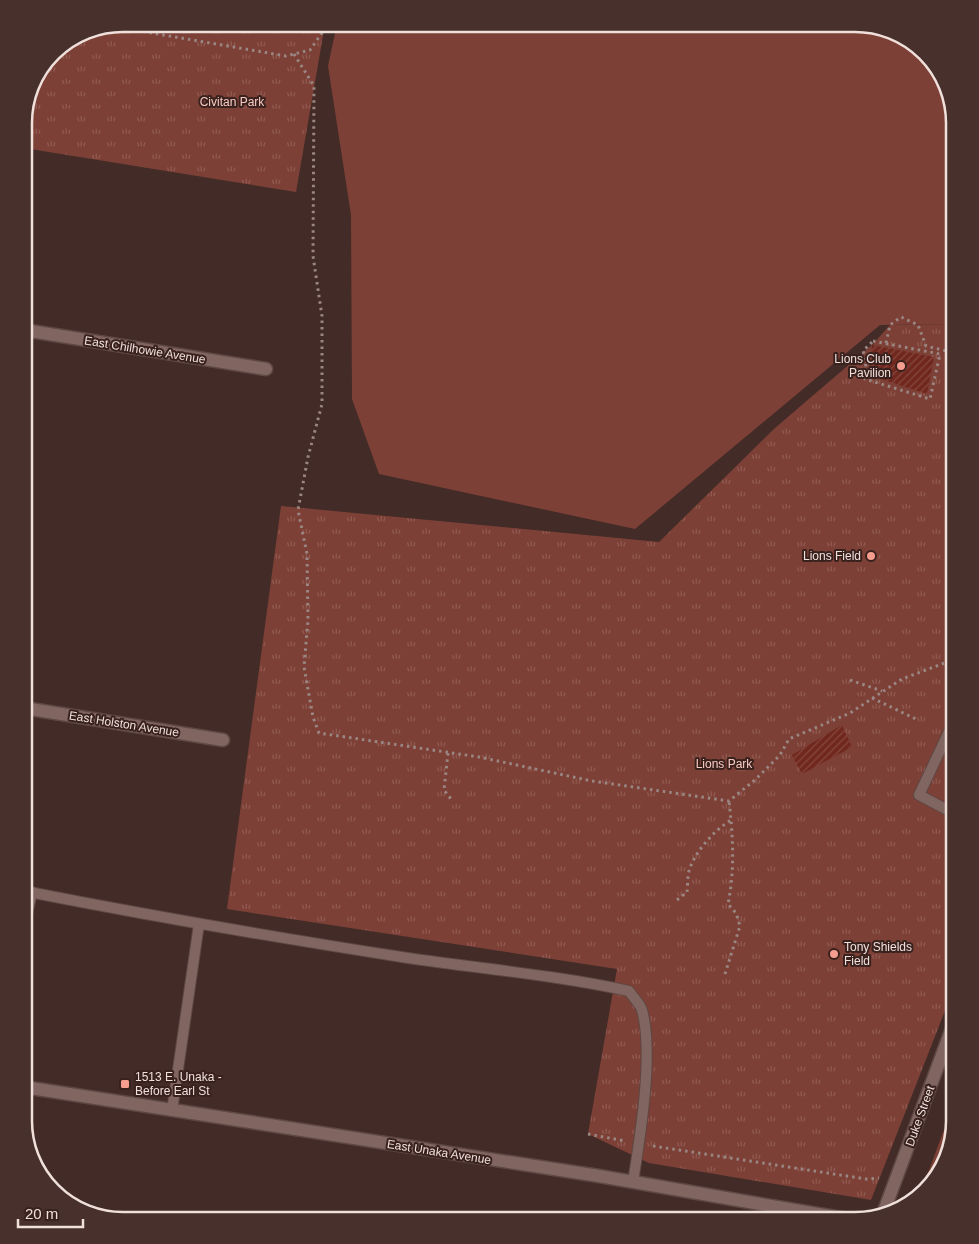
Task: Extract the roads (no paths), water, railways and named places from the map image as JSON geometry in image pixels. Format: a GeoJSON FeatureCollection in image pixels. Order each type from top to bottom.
{"type":"FeatureCollection","features":[{"type":"Feature","properties":{"kind":"main road","name":"East Chilhowie Avenue"},"geometry":{"type":"LineString","coordinates":[[33,331],[266,369]]}},
{"type":"Feature","properties":{"kind":"main road","name":"East Holston Avenue"},"geometry":{"type":"LineString","coordinates":[[32,709],[223,740]]}},
{"type":"Feature","properties":{"kind":"main road","name":"Duke Street"},"geometry":{"type":"LineString","coordinates":[[886,1206],[946,1044]]}},
{"type":"Feature","properties":{"kind":"main road","name":"East Unaka Avenue"},"geometry":{"type":"LineString","coordinates":[[32,1088],[633,1182],[807,1212]]}},
{"type":"Feature","properties":{"kind":"lane"},"geometry":{"type":"LineString","coordinates":[[946,737],[919,795],[946,809]]}},
{"type":"Feature","properties":{"kind":"lane"},"geometry":{"type":"LineString","coordinates":[[32,893],[199,924],[471,968],[588,982],[629,991],[642,1008],[647,1044],[639,1143],[633,1182]]}},
{"type":"Feature","properties":{"kind":"lane"},"geometry":{"type":"LineString","coordinates":[[172,1111],[199,924]]}},
{"type":"Feature","properties":{"kind":"place","name":"Lions Club Pavilion"},"geometry":{"type":"Point","coordinates":[901,366]}},
{"type":"Feature","properties":{"kind":"place","name":"Lions Field"},"geometry":{"type":"Point","coordinates":[871,556]}},
{"type":"Feature","properties":{"kind":"place","name":"Tony Shields Field"},"geometry":{"type":"Point","coordinates":[834,954]}},
{"type":"Feature","properties":{"kind":"place","name":"1513 E. Unaka - Before Earl St"},"geometry":{"type":"Point","coordinates":[125,1084]}},
{"type":"Feature","properties":{"kind":"park label","name":"Civitan Park"},"geometry":{"type":"Point","coordinates":[232,102]}},
{"type":"Feature","properties":{"kind":"park label","name":"Lions Park"},"geometry":{"type":"Point","coordinates":[724,764]}}]}
